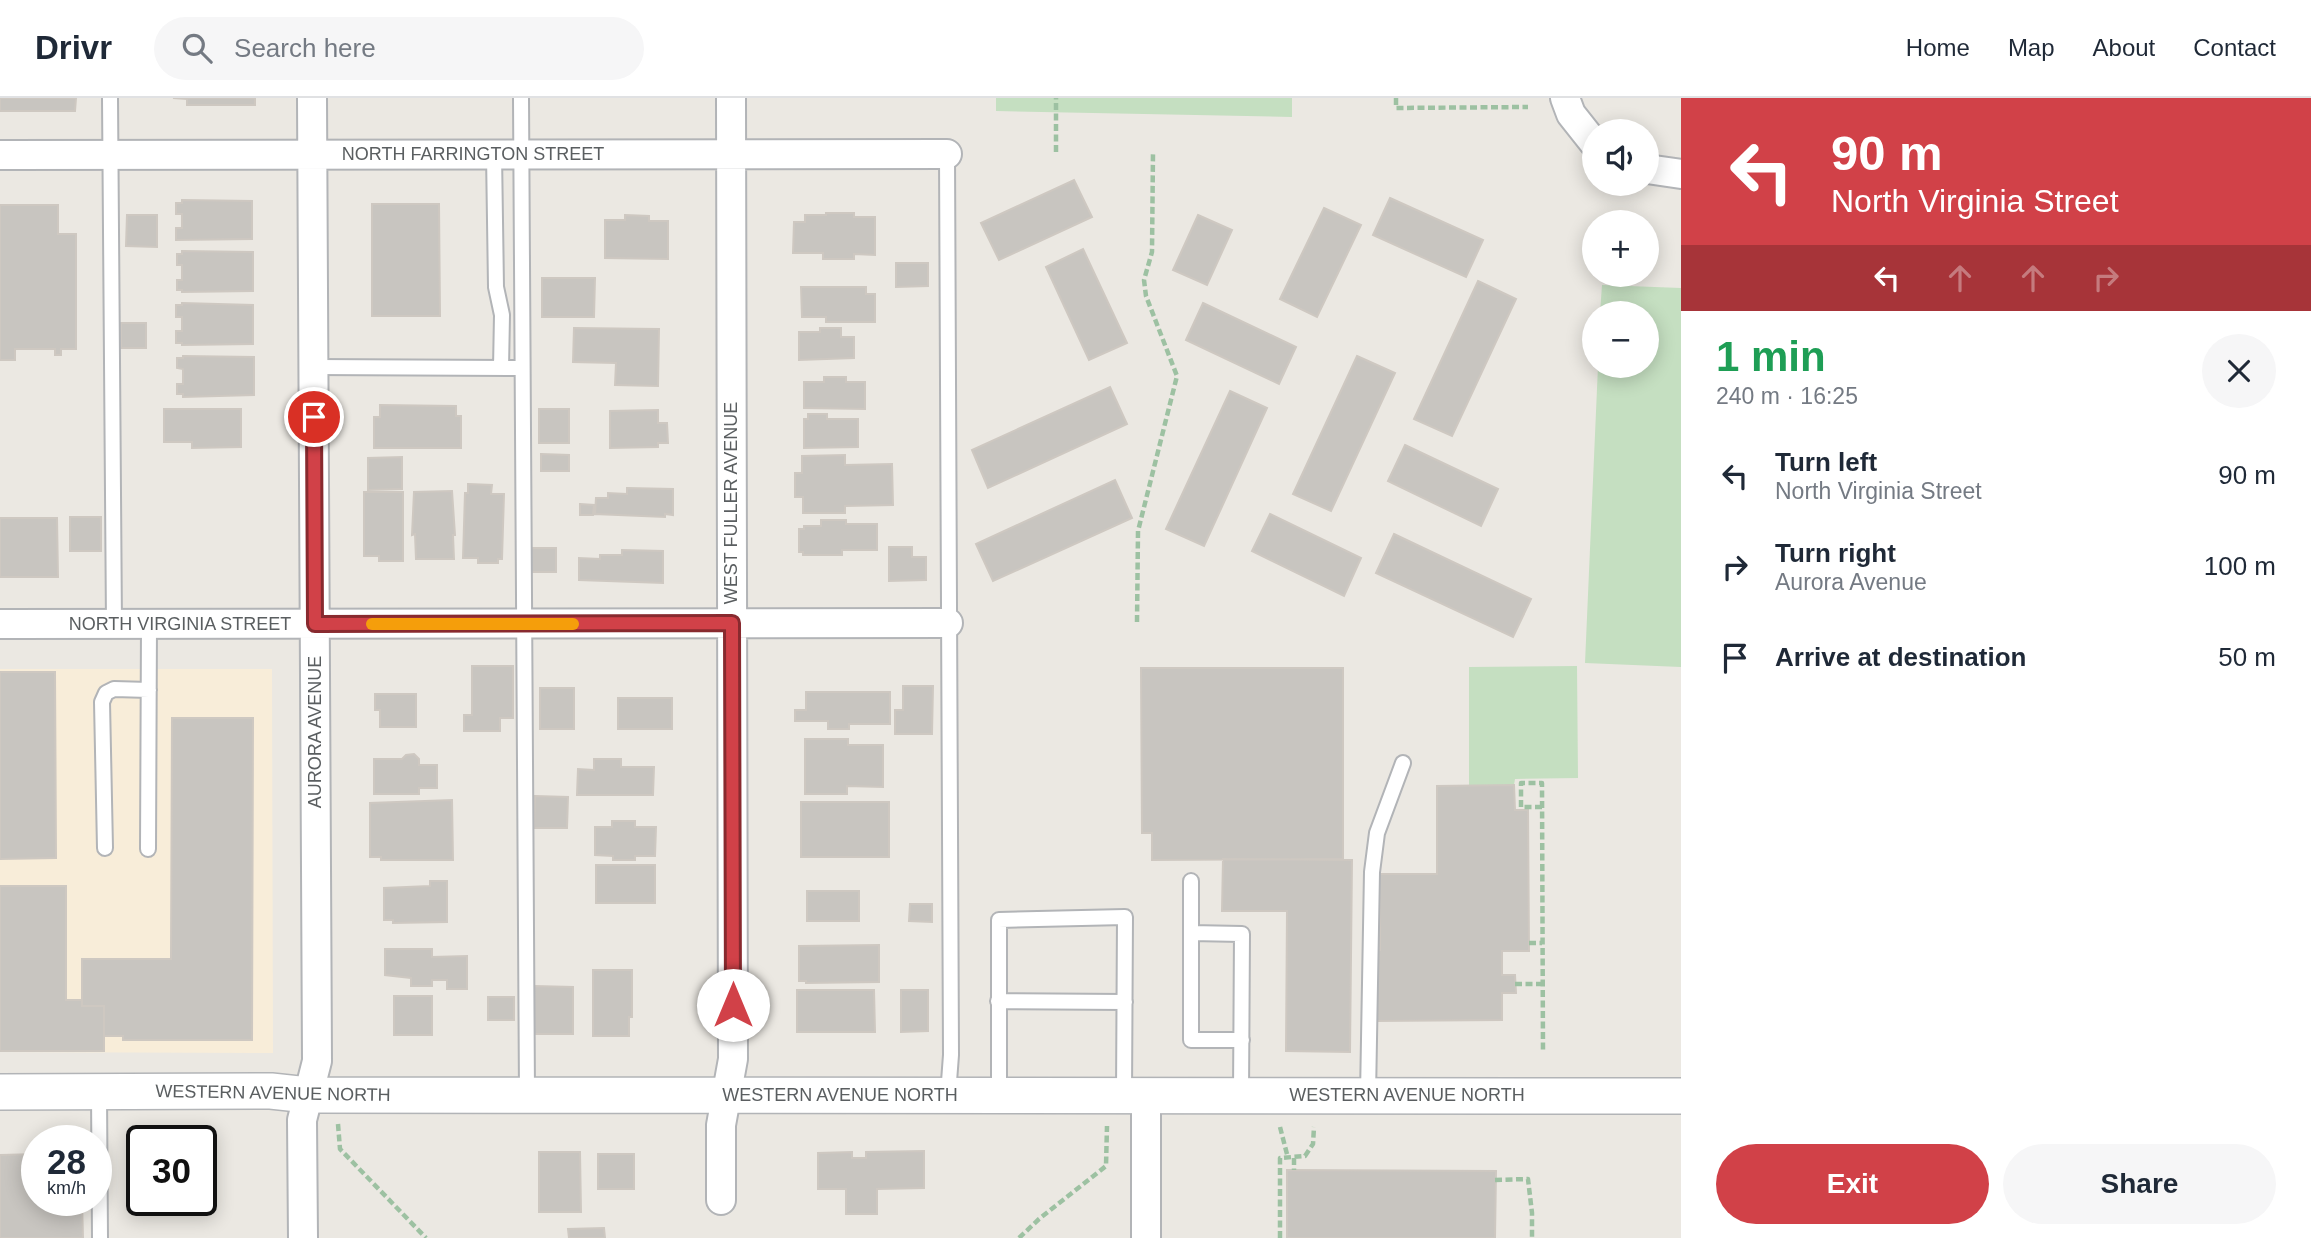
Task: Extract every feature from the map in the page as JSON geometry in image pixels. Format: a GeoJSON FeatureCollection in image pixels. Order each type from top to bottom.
{"type":"FeatureCollection","features":[{"type":"Feature","properties":{"kind":"street","name":"AURORA AVENUE"},"geometry":{"type":"LineString","coordinates":[[303,1238],[302,1120],[317,1061],[313,98]]}},
{"type":"Feature","properties":{"kind":"street","name":"WEST FULLER AVENUE"},"geometry":{"type":"LineString","coordinates":[[721,1200],[721,1125],[733,1059],[731,98]]}},
{"type":"Feature","properties":{"kind":"street"},"geometry":{"type":"LineString","coordinates":[[1565,98],[1571,114],[1582,128]]}},
{"type":"Feature","properties":{"kind":"street","name":"NORTH FARRINGTON STREET"},"geometry":{"type":"LineString","coordinates":[[0,155],[947,154]]}},
{"type":"Feature","properties":{"kind":"street"},"geometry":{"type":"LineString","coordinates":[[1659,171],[1681,174]]}},
{"type":"Feature","properties":{"kind":"street","name":"NORTH VIRGINIA STREET"},"geometry":{"type":"LineString","coordinates":[[0,624],[948,623]]}},
{"type":"Feature","properties":{"kind":"street","name":"WESTERN AVENUE NORTH"},"geometry":{"type":"LineString","coordinates":[[0,1092],[1681,1096]]}},
{"type":"Feature","properties":{"kind":"street"},"geometry":{"type":"LineString","coordinates":[[1135,1095],[1146,1238]]}},
{"type":"Feature","properties":{"kind":"lane"},"geometry":{"type":"LineString","coordinates":[[110,98],[114,625]]}},
{"type":"Feature","properties":{"kind":"lane"},"geometry":{"type":"LineString","coordinates":[[501,368],[502,315],[496,286],[508,154],[521,98]]}},
{"type":"Feature","properties":{"kind":"lane"},"geometry":{"type":"LineString","coordinates":[[508,154],[522,368],[527,1094]]}},
{"type":"Feature","properties":{"kind":"lane"},"geometry":{"type":"LineString","coordinates":[[947,154],[951,1055],[948,1095]]}},
{"type":"Feature","properties":{"kind":"lane"},"geometry":{"type":"LineString","coordinates":[[314,367],[522,368]]}},
{"type":"Feature","properties":{"kind":"lane"},"geometry":{"type":"LineString","coordinates":[[148,849],[149,625]]}},
{"type":"Feature","properties":{"kind":"lane"},"geometry":{"type":"LineString","coordinates":[[105,848],[102,702],[106,693],[114,689],[149,690]]}},
{"type":"Feature","properties":{"kind":"lane"},"geometry":{"type":"LineString","coordinates":[[1368,1095],[1372,872],[1377,833],[1403,763]]}},
{"type":"Feature","properties":{"kind":"lane"},"geometry":{"type":"LineString","coordinates":[[1191,881],[1191,1040],[1242,1040]]}},
{"type":"Feature","properties":{"kind":"lane"},"geometry":{"type":"LineString","coordinates":[[999,1095],[999,919],[1125,917],[1125,1002],[1135,1095]]}},
{"type":"Feature","properties":{"kind":"lane"},"geometry":{"type":"LineString","coordinates":[[1191,933],[1242,934],[1241,1095]]}},
{"type":"Feature","properties":{"kind":"lane"},"geometry":{"type":"LineString","coordinates":[[998,1001],[1125,1002]]}},
{"type":"Feature","properties":{"kind":"lane"},"geometry":{"type":"LineString","coordinates":[[99,1092],[100,1238]]}},
{"type":"Feature","properties":{"kind":"path"},"geometry":{"type":"LineString","coordinates":[[1056,98],[1056,152]]}},
{"type":"Feature","properties":{"kind":"path"},"geometry":{"type":"LineString","coordinates":[[1396,98],[1396,108],[1528,107]]}},
{"type":"Feature","properties":{"kind":"path"},"geometry":{"type":"LineString","coordinates":[[1137,622],[1138,531],[1177,376],[1146,296],[1144,280],[1152,253],[1153,152]]}},
{"type":"Feature","properties":{"kind":"path"},"geometry":{"type":"LineString","coordinates":[[1542,807],[1521,807],[1521,783],[1542,783],[1543,1053]]}},
{"type":"Feature","properties":{"kind":"path"},"geometry":{"type":"LineString","coordinates":[[1529,943],[1542,943]]}},
{"type":"Feature","properties":{"kind":"path"},"geometry":{"type":"LineString","coordinates":[[1515,984],[1543,984]]}},
{"type":"Feature","properties":{"kind":"path"},"geometry":{"type":"LineString","coordinates":[[1020,1238],[1107,1166],[1106,1126]]}},
{"type":"Feature","properties":{"kind":"path"},"geometry":{"type":"LineString","coordinates":[[1279,1127],[1294,1170]]}},
{"type":"Feature","properties":{"kind":"path"},"geometry":{"type":"LineString","coordinates":[[1280,1238],[1280,1158],[1305,1156],[1311,1149],[1314,1127]]}},
{"type":"Feature","properties":{"kind":"path"},"geometry":{"type":"LineString","coordinates":[[340,1149],[426,1238]]}},
{"type":"Feature","properties":{"kind":"path"},"geometry":{"type":"LineString","coordinates":[[1495,1180],[1528,1179],[1532,1238]]}},
{"type":"Feature","properties":{"kind":"shaded area"},"geometry":{"type":"Polygon","coordinates":[[[0,669],[272,669],[273,1053],[0,1052],[0,669]]]}},
{"type":"Feature","properties":{"kind":"green space"},"geometry":{"type":"Polygon","coordinates":[[[996,98],[1292,98],[1292,117],[996,111],[996,98]]]}},
{"type":"Feature","properties":{"kind":"green space"},"geometry":{"type":"Polygon","coordinates":[[[1602,287],[1681,288],[1681,667],[1585,663],[1597,378],[1659,378],[1659,301],[1601,301],[1602,287]]]}},
{"type":"Feature","properties":{"kind":"green space"},"geometry":{"type":"Polygon","coordinates":[[[1577,666],[1578,778],[1515,779],[1514,785],[1469,786],[1469,667],[1577,666]]]}},
{"type":"Feature","properties":{"kind":"building"},"geometry":{"type":"Polygon","coordinates":[[[0,98],[76,98],[75,111],[0,111],[0,98]]]}},
{"type":"Feature","properties":{"kind":"building"},"geometry":{"type":"Polygon","coordinates":[[[173,98],[255,98],[255,105],[187,105],[187,99],[173,98]]]}},
{"type":"Feature","properties":{"kind":"building"},"geometry":{"type":"Polygon","coordinates":[[[1074,180],[1092,217],[999,260],[981,223],[1074,180]]]}},
{"type":"Feature","properties":{"kind":"building"},"geometry":{"type":"Polygon","coordinates":[[[1390,198],[1483,240],[1466,277],[1373,235],[1390,198]]]}},
{"type":"Feature","properties":{"kind":"building"},"geometry":{"type":"Polygon","coordinates":[[[182,200],[252,201],[252,239],[176,240],[176,228],[182,228],[182,214],[176,214],[176,203],[182,203],[182,200]]]}},
{"type":"Feature","properties":{"kind":"building"},"geometry":{"type":"Polygon","coordinates":[[[372,204],[439,204],[440,316],[372,316],[372,204]]]}},
{"type":"Feature","properties":{"kind":"building"},"geometry":{"type":"Polygon","coordinates":[[[0,205],[58,205],[58,234],[76,234],[76,349],[61,349],[61,355],[55,355],[55,349],[15,349],[15,360],[0,360],[0,205]]]}},
{"type":"Feature","properties":{"kind":"building"},"geometry":{"type":"Polygon","coordinates":[[[1324,208],[1361,225],[1317,317],[1280,299],[1324,208]]]}},
{"type":"Feature","properties":{"kind":"building"},"geometry":{"type":"Polygon","coordinates":[[[854,213],[854,217],[875,217],[875,255],[854,254],[854,259],[823,259],[823,253],[793,253],[794,222],[805,222],[805,215],[854,213]]]}},
{"type":"Feature","properties":{"kind":"building"},"geometry":{"type":"Polygon","coordinates":[[[127,215],[157,215],[157,247],[126,246],[127,215]]]}},
{"type":"Feature","properties":{"kind":"building"},"geometry":{"type":"Polygon","coordinates":[[[625,215],[649,216],[649,221],[668,221],[668,259],[605,258],[605,220],[625,220],[625,215]]]}},
{"type":"Feature","properties":{"kind":"building"},"geometry":{"type":"Polygon","coordinates":[[[1198,215],[1232,230],[1207,285],[1173,270],[1198,215]]]}},
{"type":"Feature","properties":{"kind":"building"},"geometry":{"type":"Polygon","coordinates":[[[1083,249],[1127,343],[1089,360],[1046,267],[1083,249]]]}},
{"type":"Feature","properties":{"kind":"building"},"geometry":{"type":"Polygon","coordinates":[[[182,251],[253,252],[253,291],[177,290],[177,280],[182,280],[182,265],[177,265],[177,254],[182,254],[182,251]]]}},
{"type":"Feature","properties":{"kind":"building"},"geometry":{"type":"Polygon","coordinates":[[[896,263],[928,263],[928,286],[896,287],[896,263]]]}},
{"type":"Feature","properties":{"kind":"building"},"geometry":{"type":"Polygon","coordinates":[[[542,278],[595,278],[594,317],[542,317],[542,278]]]}},
{"type":"Feature","properties":{"kind":"building"},"geometry":{"type":"Polygon","coordinates":[[[1478,281],[1516,299],[1452,436],[1414,419],[1478,281]]]}},
{"type":"Feature","properties":{"kind":"building"},"geometry":{"type":"Polygon","coordinates":[[[801,287],[866,287],[866,294],[875,294],[875,322],[826,322],[826,317],[802,317],[801,287]]]}},
{"type":"Feature","properties":{"kind":"building"},"geometry":{"type":"Polygon","coordinates":[[[1203,303],[1296,347],[1279,384],[1186,340],[1203,303]]]}},
{"type":"Feature","properties":{"kind":"building"},"geometry":{"type":"Polygon","coordinates":[[[176,305],[253,305],[253,344],[176,343],[176,331],[182,331],[182,317],[176,317],[176,305]]]}},
{"type":"Feature","properties":{"kind":"building"},"geometry":{"type":"Polygon","coordinates":[[[121,323],[146,323],[146,348],[121,348],[121,323]]]}},
{"type":"Feature","properties":{"kind":"building"},"geometry":{"type":"Polygon","coordinates":[[[574,328],[659,329],[658,386],[615,385],[616,363],[573,362],[574,328]]]}},
{"type":"Feature","properties":{"kind":"building"},"geometry":{"type":"Polygon","coordinates":[[[820,328],[841,328],[841,337],[854,337],[854,358],[799,360],[799,332],[820,332],[820,328]]]}},
{"type":"Feature","properties":{"kind":"building"},"geometry":{"type":"Polygon","coordinates":[[[1357,356],[1395,373],[1331,511],[1293,494],[1357,356]]]}},
{"type":"Feature","properties":{"kind":"building"},"geometry":{"type":"Polygon","coordinates":[[[254,357],[254,395],[183,397],[183,394],[177,394],[177,384],[183,384],[183,369],[177,368],[177,358],[254,357]]]}},
{"type":"Feature","properties":{"kind":"building"},"geometry":{"type":"Polygon","coordinates":[[[824,377],[846,377],[846,382],[865,382],[865,409],[804,408],[804,382],[824,382],[824,377]]]}},
{"type":"Feature","properties":{"kind":"building"},"geometry":{"type":"Polygon","coordinates":[[[1110,387],[1127,424],[988,488],[972,450],[1110,387]]]}},
{"type":"Feature","properties":{"kind":"building"},"geometry":{"type":"Polygon","coordinates":[[[1230,391],[1267,408],[1204,546],[1166,529],[1230,391]]]}},
{"type":"Feature","properties":{"kind":"building"},"geometry":{"type":"Polygon","coordinates":[[[380,405],[456,406],[456,416],[461,416],[461,448],[374,448],[374,417],[380,417],[380,405]]]}},
{"type":"Feature","properties":{"kind":"building"},"geometry":{"type":"Polygon","coordinates":[[[164,409],[241,409],[241,447],[192,448],[192,442],[164,442],[164,409]]]}},
{"type":"Feature","properties":{"kind":"building"},"geometry":{"type":"Polygon","coordinates":[[[539,409],[569,409],[569,443],[539,443],[539,409]]]}},
{"type":"Feature","properties":{"kind":"building"},"geometry":{"type":"Polygon","coordinates":[[[658,410],[658,423],[667,423],[668,443],[658,443],[658,447],[610,448],[610,411],[658,410]]]}},
{"type":"Feature","properties":{"kind":"building"},"geometry":{"type":"Polygon","coordinates":[[[808,414],[827,414],[827,419],[858,419],[858,447],[804,448],[804,419],[808,419],[808,414]]]}},
{"type":"Feature","properties":{"kind":"building"},"geometry":{"type":"Polygon","coordinates":[[[1405,445],[1498,489],[1481,526],[1388,481],[1405,445]]]}},
{"type":"Feature","properties":{"kind":"building"},"geometry":{"type":"Polygon","coordinates":[[[541,454],[569,455],[569,471],[541,471],[541,454]]]}},
{"type":"Feature","properties":{"kind":"building"},"geometry":{"type":"Polygon","coordinates":[[[845,455],[845,465],[892,464],[893,505],[845,506],[845,513],[803,513],[803,497],[795,497],[795,473],[802,473],[802,456],[845,455]]]}},
{"type":"Feature","properties":{"kind":"building"},"geometry":{"type":"Polygon","coordinates":[[[402,457],[402,489],[368,490],[368,458],[402,457]]]}},
{"type":"Feature","properties":{"kind":"building"},"geometry":{"type":"Polygon","coordinates":[[[1115,480],[1132,518],[993,581],[976,544],[1115,480]]]}},
{"type":"Feature","properties":{"kind":"building"},"geometry":{"type":"Polygon","coordinates":[[[468,484],[492,485],[491,494],[504,494],[502,559],[498,559],[498,563],[478,563],[478,558],[463,558],[465,493],[468,493],[468,484]]]}},
{"type":"Feature","properties":{"kind":"building"},"geometry":{"type":"Polygon","coordinates":[[[627,488],[673,489],[673,515],[665,514],[665,517],[595,514],[596,498],[608,498],[608,493],[627,494],[627,488]]]}},
{"type":"Feature","properties":{"kind":"building"},"geometry":{"type":"Polygon","coordinates":[[[452,491],[454,559],[416,559],[415,534],[412,535],[414,492],[452,491]]]}},
{"type":"Feature","properties":{"kind":"building"},"geometry":{"type":"Polygon","coordinates":[[[364,492],[403,492],[403,561],[379,561],[379,556],[364,556],[364,492]]]}},
{"type":"Feature","properties":{"kind":"building"},"geometry":{"type":"Polygon","coordinates":[[[580,504],[594,505],[593,515],[580,515],[580,504]]]}},
{"type":"Feature","properties":{"kind":"building"},"geometry":{"type":"Polygon","coordinates":[[[1270,514],[1361,558],[1344,596],[1252,551],[1270,514]]]}},
{"type":"Feature","properties":{"kind":"building"},"geometry":{"type":"Polygon","coordinates":[[[70,517],[101,517],[101,551],[70,551],[70,517]]]}},
{"type":"Feature","properties":{"kind":"building"},"geometry":{"type":"Polygon","coordinates":[[[0,518],[57,518],[58,577],[0,577],[0,518]]]}},
{"type":"Feature","properties":{"kind":"building"},"geometry":{"type":"Polygon","coordinates":[[[821,520],[846,520],[846,524],[877,524],[877,550],[842,550],[842,555],[803,555],[803,552],[799,552],[799,529],[804,529],[804,526],[821,526],[821,520]]]}},
{"type":"Feature","properties":{"kind":"building"},"geometry":{"type":"Polygon","coordinates":[[[1394,534],[1531,599],[1513,637],[1376,573],[1394,534]]]}},
{"type":"Feature","properties":{"kind":"building"},"geometry":{"type":"Polygon","coordinates":[[[889,547],[912,547],[912,557],[926,557],[926,580],[889,581],[889,547]]]}},
{"type":"Feature","properties":{"kind":"building"},"geometry":{"type":"Polygon","coordinates":[[[531,548],[556,548],[556,572],[531,572],[531,548]]]}},
{"type":"Feature","properties":{"kind":"building"},"geometry":{"type":"Polygon","coordinates":[[[622,550],[663,551],[663,583],[579,580],[579,558],[600,559],[600,555],[622,555],[622,550]]]}},
{"type":"Feature","properties":{"kind":"building"},"geometry":{"type":"Polygon","coordinates":[[[472,666],[513,666],[513,718],[500,718],[500,731],[464,731],[464,715],[472,715],[472,666]]]}},
{"type":"Feature","properties":{"kind":"building"},"geometry":{"type":"Polygon","coordinates":[[[1141,668],[1343,668],[1343,859],[1152,860],[1152,833],[1142,833],[1141,668]]]}},
{"type":"Feature","properties":{"kind":"building"},"geometry":{"type":"Polygon","coordinates":[[[0,672],[55,672],[56,858],[0,859],[0,672]]]}},
{"type":"Feature","properties":{"kind":"building"},"geometry":{"type":"Polygon","coordinates":[[[903,686],[933,686],[932,734],[895,734],[895,710],[903,710],[903,686]]]}},
{"type":"Feature","properties":{"kind":"building"},"geometry":{"type":"Polygon","coordinates":[[[540,688],[574,688],[574,729],[540,729],[540,688]]]}},
{"type":"Feature","properties":{"kind":"building"},"geometry":{"type":"Polygon","coordinates":[[[806,692],[890,692],[890,724],[849,724],[849,729],[828,729],[828,721],[795,721],[795,710],[806,710],[806,692]]]}},
{"type":"Feature","properties":{"kind":"building"},"geometry":{"type":"Polygon","coordinates":[[[375,694],[416,694],[416,727],[380,727],[380,710],[375,710],[375,694]]]}},
{"type":"Feature","properties":{"kind":"building"},"geometry":{"type":"Polygon","coordinates":[[[618,698],[672,698],[672,729],[618,729],[618,698]]]}},
{"type":"Feature","properties":{"kind":"building"},"geometry":{"type":"Polygon","coordinates":[[[172,718],[253,718],[252,1040],[123,1040],[123,1036],[104,1036],[104,1006],[82,1006],[82,959],[171,959],[172,718]]]}},
{"type":"Feature","properties":{"kind":"building"},"geometry":{"type":"Polygon","coordinates":[[[805,739],[848,739],[848,745],[883,745],[883,787],[847,786],[847,794],[805,794],[805,739]]]}},
{"type":"Feature","properties":{"kind":"building"},"geometry":{"type":"Polygon","coordinates":[[[414,754],[419,759],[419,765],[437,765],[437,788],[419,788],[419,794],[374,794],[374,759],[402,759],[406,755],[414,754]]]}},
{"type":"Feature","properties":{"kind":"building"},"geometry":{"type":"Polygon","coordinates":[[[594,759],[621,759],[621,767],[654,767],[653,795],[577,795],[578,769],[594,770],[594,759]]]}},
{"type":"Feature","properties":{"kind":"building"},"geometry":{"type":"Polygon","coordinates":[[[1514,785],[1515,810],[1528,810],[1529,951],[1502,951],[1502,975],[1515,975],[1516,993],[1502,993],[1502,1020],[1375,1021],[1375,950],[1380,950],[1380,874],[1437,874],[1437,786],[1514,785]]]}},
{"type":"Feature","properties":{"kind":"building"},"geometry":{"type":"Polygon","coordinates":[[[535,796],[568,797],[567,828],[534,828],[535,796]]]}},
{"type":"Feature","properties":{"kind":"building"},"geometry":{"type":"Polygon","coordinates":[[[452,800],[453,860],[381,860],[381,857],[370,857],[370,803],[452,800]]]}},
{"type":"Feature","properties":{"kind":"building"},"geometry":{"type":"Polygon","coordinates":[[[801,802],[889,802],[889,857],[801,857],[801,802]]]}},
{"type":"Feature","properties":{"kind":"building"},"geometry":{"type":"Polygon","coordinates":[[[612,821],[635,821],[635,827],[656,827],[655,856],[613,860],[613,856],[595,855],[595,827],[612,827],[612,821]]]}},
{"type":"Feature","properties":{"kind":"building"},"geometry":{"type":"Polygon","coordinates":[[[1223,859],[1352,860],[1350,1052],[1286,1051],[1287,911],[1222,911],[1223,859]]]}},
{"type":"Feature","properties":{"kind":"building"},"geometry":{"type":"Polygon","coordinates":[[[596,865],[655,865],[655,903],[596,903],[596,865]]]}},
{"type":"Feature","properties":{"kind":"building"},"geometry":{"type":"Polygon","coordinates":[[[430,881],[447,881],[447,922],[393,923],[393,920],[384,920],[384,888],[430,886],[430,881]]]}},
{"type":"Feature","properties":{"kind":"building"},"geometry":{"type":"Polygon","coordinates":[[[0,886],[66,886],[66,1000],[82,1000],[82,1006],[104,1006],[104,1051],[0,1051],[0,886]]]}},
{"type":"Feature","properties":{"kind":"building"},"geometry":{"type":"Polygon","coordinates":[[[807,891],[859,891],[859,921],[807,921],[807,891]]]}},
{"type":"Feature","properties":{"kind":"building"},"geometry":{"type":"Polygon","coordinates":[[[910,904],[932,904],[932,922],[909,921],[910,904]]]}},
{"type":"Feature","properties":{"kind":"building"},"geometry":{"type":"Polygon","coordinates":[[[879,945],[879,982],[799,981],[799,946],[879,945]]]}},
{"type":"Feature","properties":{"kind":"building"},"geometry":{"type":"Polygon","coordinates":[[[385,949],[432,949],[432,957],[467,956],[467,989],[447,989],[447,980],[432,980],[432,986],[411,986],[411,978],[385,975],[385,949]]]}},
{"type":"Feature","properties":{"kind":"building"},"geometry":{"type":"Polygon","coordinates":[[[593,970],[632,970],[632,1017],[629,1017],[629,1036],[593,1036],[593,970]]]}},
{"type":"Feature","properties":{"kind":"building"},"geometry":{"type":"Polygon","coordinates":[[[534,986],[573,987],[573,1034],[534,1034],[534,986]]]}},
{"type":"Feature","properties":{"kind":"building"},"geometry":{"type":"Polygon","coordinates":[[[797,990],[874,990],[875,1032],[797,1032],[797,990]]]}},
{"type":"Feature","properties":{"kind":"building"},"geometry":{"type":"Polygon","coordinates":[[[901,990],[928,990],[928,1031],[901,1032],[901,990]]]}},
{"type":"Feature","properties":{"kind":"building"},"geometry":{"type":"Polygon","coordinates":[[[394,996],[432,996],[432,1035],[394,1035],[394,996]]]}},
{"type":"Feature","properties":{"kind":"building"},"geometry":{"type":"Polygon","coordinates":[[[488,997],[514,997],[514,1020],[488,1020],[488,997]]]}},
{"type":"Feature","properties":{"kind":"building"},"geometry":{"type":"Polygon","coordinates":[[[924,1151],[924,1188],[877,1189],[877,1214],[846,1214],[846,1189],[818,1189],[818,1153],[852,1152],[852,1158],[866,1158],[866,1152],[924,1151]]]}},
{"type":"Feature","properties":{"kind":"building"},"geometry":{"type":"Polygon","coordinates":[[[539,1152],[580,1152],[581,1212],[539,1212],[539,1152]]]}},
{"type":"Feature","properties":{"kind":"building"},"geometry":{"type":"Polygon","coordinates":[[[21,1154],[21,1216],[82,1216],[83,1238],[0,1238],[0,1155],[21,1154]]]}},
{"type":"Feature","properties":{"kind":"building"},"geometry":{"type":"Polygon","coordinates":[[[598,1154],[634,1154],[634,1189],[598,1189],[598,1154]]]}},
{"type":"Feature","properties":{"kind":"building"},"geometry":{"type":"Polygon","coordinates":[[[1287,1170],[1496,1171],[1495,1238],[1287,1238],[1287,1170]]]}},
{"type":"Feature","properties":{"kind":"building"},"geometry":{"type":"Polygon","coordinates":[[[604,1228],[605,1238],[569,1238],[568,1229],[604,1228]]]}},
{"type":"Feature","properties":{"kind":"slow traffic"},"geometry":{"type":"LineString","coordinates":[[372,624],[573,624]]}},
{"type":"Feature","properties":{"kind":"route"},"geometry":{"type":"LineString","coordinates":[[314,417],[315,624],[732,623],[733,1005]]}}]}
